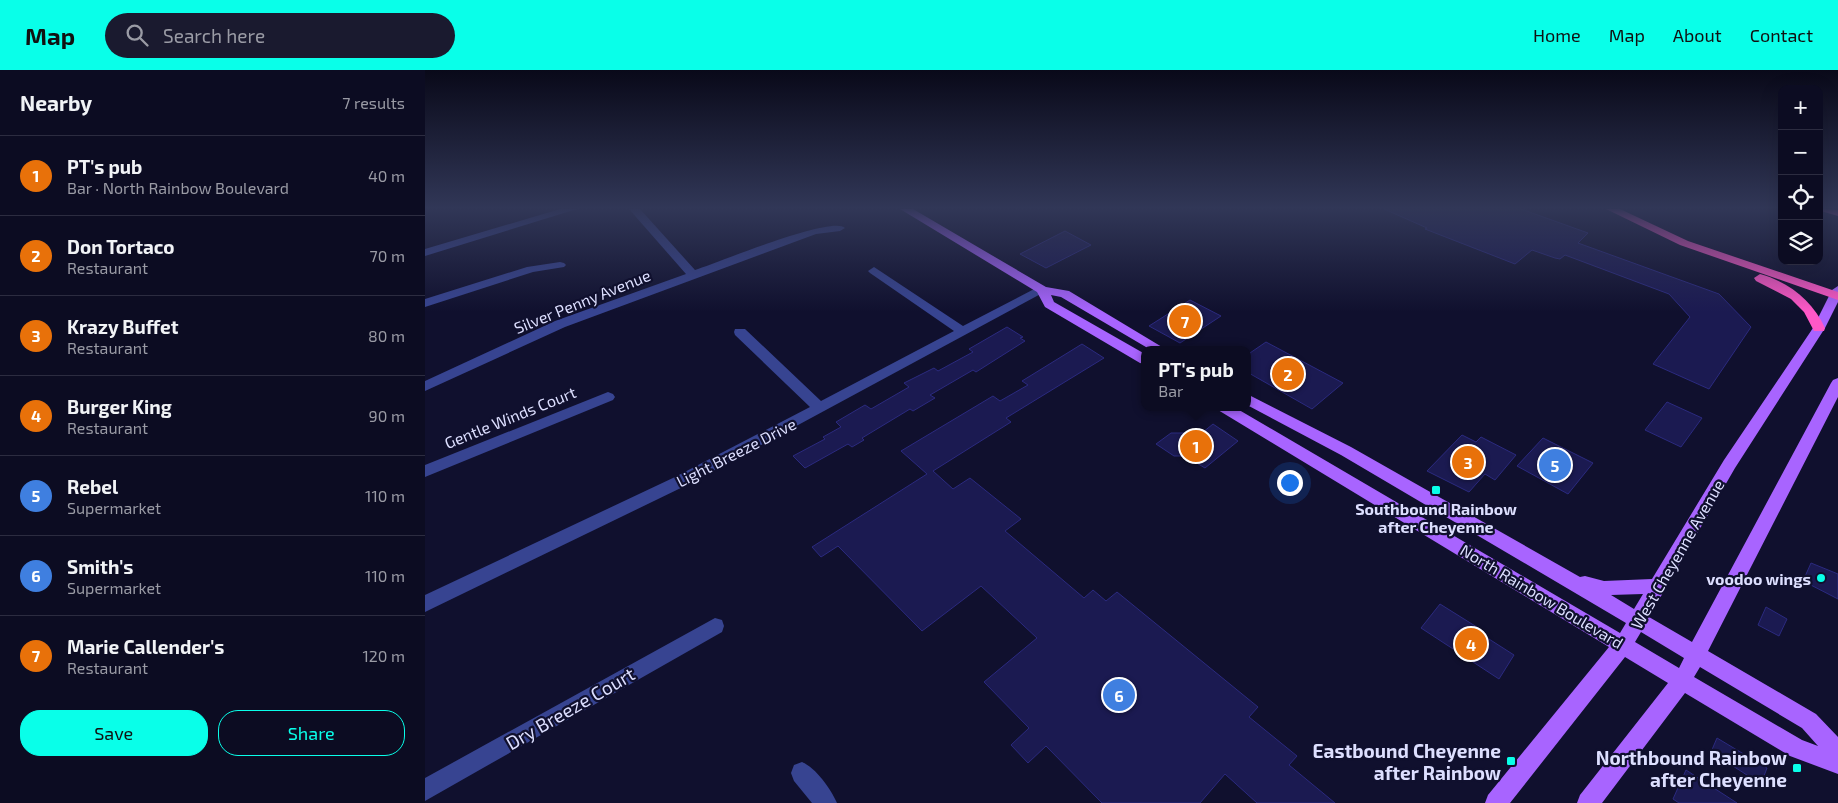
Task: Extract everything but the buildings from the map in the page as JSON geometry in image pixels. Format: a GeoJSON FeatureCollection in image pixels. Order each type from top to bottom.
{"type":"FeatureCollection","features":[{"type":"Feature","properties":{"kind":"highway"},"geometry":{"type":"LineString","coordinates":[[1684,243],[1710,259],[1771,282],[1792,293],[1815,316],[1819,328]]}},
{"type":"Feature","properties":{"kind":"highway"},"geometry":{"type":"LineString","coordinates":[[1685,243],[1837,294]]}},
{"type":"Feature","properties":{"kind":"main road"},"geometry":{"type":"LineString","coordinates":[[963,243],[1042,290],[1065,294],[1154,346]]}},
{"type":"Feature","properties":{"kind":"main road"},"geometry":{"type":"LineString","coordinates":[[1042,290],[1049,304],[1141,358]]}},
{"type":"Feature","properties":{"kind":"main road","name":"West Cheyenne Avenue"},"geometry":{"type":"LineString","coordinates":[[1496,803],[1623,645],[1729,464],[1819,328],[1837,294]]}},
{"type":"Feature","properties":{"kind":"main road"},"geometry":{"type":"LineString","coordinates":[[1588,803],[1682,682],[1838,382]]}},
{"type":"Feature","properties":{"kind":"main road","name":"North Rainbow Boulevard"},"geometry":{"type":"LineString","coordinates":[[1251,401],[1355,456],[1571,580],[1809,721],[1838,752]]}},
{"type":"Feature","properties":{"kind":"main road","name":"North Rainbow Boulevard"},"geometry":{"type":"LineString","coordinates":[[1230,411],[1797,749],[1838,763]]}},
{"type":"Feature","properties":{"kind":"main road"},"geometry":{"type":"LineString","coordinates":[[1571,580],[1605,588],[1658,586]]}},
{"type":"Feature","properties":{"kind":"street"},"geometry":{"type":"LineString","coordinates":[[425,253],[458,243]]}},
{"type":"Feature","properties":{"kind":"street"},"geometry":{"type":"LineString","coordinates":[[665,243],[693,275]]}},
{"type":"Feature","properties":{"kind":"street","name":"Silver Penny Avenue"},"geometry":{"type":"LineString","coordinates":[[425,386],[560,324],[780,243]]}},
{"type":"Feature","properties":{"kind":"street"},"geometry":{"type":"LineString","coordinates":[[425,303],[531,269],[560,265]]}},
{"type":"Feature","properties":{"kind":"street"},"geometry":{"type":"LineString","coordinates":[[874,271],[963,332]]}},
{"type":"Feature","properties":{"kind":"street","name":"Light Breeze Drive"},"geometry":{"type":"LineString","coordinates":[[425,604],[681,481],[1042,290]]}},
{"type":"Feature","properties":{"kind":"street"},"geometry":{"type":"LineString","coordinates":[[740,332],[820,408]]}},
{"type":"Feature","properties":{"kind":"street","name":"Gentle Winds Court"},"geometry":{"type":"LineString","coordinates":[[425,471],[607,396]]}},
{"type":"Feature","properties":{"kind":"street","name":"Dry Breeze Court"},"geometry":{"type":"LineString","coordinates":[[425,790],[715,626]]}},
{"type":"Feature","properties":{"kind":"street"},"geometry":{"type":"LineString","coordinates":[[802,773],[825,803]]}},
{"type":"Feature","properties":{"kind":"place","name":"Marie Callender's"},"geometry":{"type":"Point","coordinates":[1185,321]}},
{"type":"Feature","properties":{"kind":"place","name":"Don Tortaco"},"geometry":{"type":"Point","coordinates":[1288,374]}},
{"type":"Feature","properties":{"kind":"place","name":"PT's pub"},"geometry":{"type":"Point","coordinates":[1196,446]}},
{"type":"Feature","properties":{"kind":"place","name":"Krazy Buffet"},"geometry":{"type":"Point","coordinates":[1468,462]}},
{"type":"Feature","properties":{"kind":"place","name":"Rebel"},"geometry":{"type":"Point","coordinates":[1555,465]}},
{"type":"Feature","properties":{"kind":"place","name":"Southbound Rainbow after Cheyenne"},"geometry":{"type":"Point","coordinates":[1436,490]}},
{"type":"Feature","properties":{"kind":"place","name":"voodoo wings"},"geometry":{"type":"Point","coordinates":[1821,578]}},
{"type":"Feature","properties":{"kind":"place","name":"Burger King"},"geometry":{"type":"Point","coordinates":[1471,644]}},
{"type":"Feature","properties":{"kind":"place","name":"Smith's"},"geometry":{"type":"Point","coordinates":[1119,695]}},
{"type":"Feature","properties":{"kind":"place","name":"Eastbound Cheyenne after Rainbow"},"geometry":{"type":"Point","coordinates":[1511,761]}},
{"type":"Feature","properties":{"kind":"place","name":"Northbound Rainbow after Cheyenne"},"geometry":{"type":"Point","coordinates":[1797,768]}}]}
